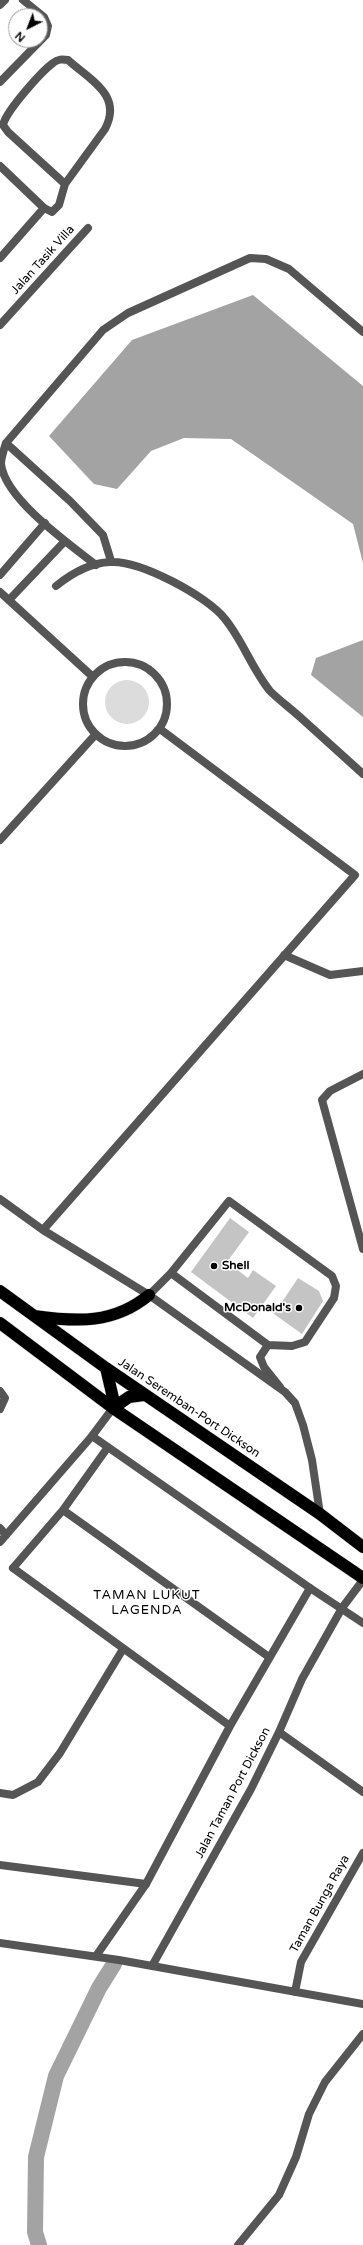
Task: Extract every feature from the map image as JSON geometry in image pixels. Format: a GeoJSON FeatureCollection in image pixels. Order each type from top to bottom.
{"type":"FeatureCollection","features":[{"type":"Feature","properties":{"kind":"highway","name":"Jalan Seremban-Port Dickson"},"geometry":{"type":"LineString","coordinates":[[0,1291],[144,1395],[320,1514],[361,1545]]}},
{"type":"Feature","properties":{"kind":"highway"},"geometry":{"type":"LineString","coordinates":[[33,1316],[77,1321],[94,1318],[134,1308],[149,1295]]}},
{"type":"Feature","properties":{"kind":"highway"},"geometry":{"type":"LineString","coordinates":[[0,1323],[113,1408],[363,1579]]}},
{"type":"Feature","properties":{"kind":"highway"},"geometry":{"type":"LineString","coordinates":[[106,1368],[113,1398],[113,1408]]}},
{"type":"Feature","properties":{"kind":"highway"},"geometry":{"type":"LineString","coordinates":[[113,1408],[129,1397],[144,1395]]}},
{"type":"Feature","properties":{"kind":"highway"},"geometry":{"type":"LineString","coordinates":[[361,1545],[363,1557]]}},
{"type":"Feature","properties":{"kind":"street"},"geometry":{"type":"LineString","coordinates":[[0,5],[5,0]]}},
{"type":"Feature","properties":{"kind":"street"},"geometry":{"type":"LineString","coordinates":[[0,82],[46,34],[48,26],[44,17],[22,0]]}},
{"type":"Feature","properties":{"kind":"street"},"geometry":{"type":"LineString","coordinates":[[0,166],[44,208],[55,211],[59,205],[65,184],[110,119],[112,106],[105,92],[68,60],[60,59],[53,62],[5,117],[3,124],[8,132],[65,184]]}},
{"type":"Feature","properties":{"kind":"street"},"geometry":{"type":"LineString","coordinates":[[1,255],[44,208]]}},
{"type":"Feature","properties":{"kind":"street","name":"Jalan Tasik Villa"},"geometry":{"type":"LineString","coordinates":[[0,325],[88,228]]}},
{"type":"Feature","properties":{"kind":"street"},"geometry":{"type":"LineString","coordinates":[[96,565],[65,541],[10,489],[1,464],[6,443],[104,330],[128,313],[250,258],[266,259],[288,269],[363,332]]}},
{"type":"Feature","properties":{"kind":"street"},"geometry":{"type":"LineString","coordinates":[[6,443],[70,501],[103,535],[111,562]]}},
{"type":"Feature","properties":{"kind":"street"},"geometry":{"type":"LineString","coordinates":[[0,575],[45,523]]}},
{"type":"Feature","properties":{"kind":"street"},"geometry":{"type":"LineString","coordinates":[[8,600],[65,541]]}},
{"type":"Feature","properties":{"kind":"street"},"geometry":{"type":"LineString","coordinates":[[56,586],[71,574],[86,567],[111,562],[139,567],[170,579],[211,605],[224,618],[239,637],[271,691],[363,774]]}},
{"type":"Feature","properties":{"kind":"street"},"geometry":{"type":"LineString","coordinates":[[0,592],[93,677]]}},
{"type":"Feature","properties":{"kind":"street"},"geometry":{"type":"LineString","coordinates":[[124,662],[145,667],[156,676],[164,688],[167,702],[166,716],[160,729],[149,738],[136,745],[122,746],[108,742],[96,734],[88,724],[84,712],[83,700],[86,687],[93,677],[104,668],[124,662]]}},
{"type":"Feature","properties":{"kind":"street"},"geometry":{"type":"LineString","coordinates":[[43,1230],[355,875],[160,729]]}},
{"type":"Feature","properties":{"kind":"street"},"geometry":{"type":"LineString","coordinates":[[0,840],[96,734]]}},
{"type":"Feature","properties":{"kind":"street"},"geometry":{"type":"LineString","coordinates":[[284,956],[330,975],[363,971]]}},
{"type":"Feature","properties":{"kind":"street"},"geometry":{"type":"LineString","coordinates":[[363,1074],[330,1091],[322,1100],[363,1249]]}},
{"type":"Feature","properties":{"kind":"street"},"geometry":{"type":"LineString","coordinates":[[0,1199],[43,1230],[149,1295],[284,1392]]}},
{"type":"Feature","properties":{"kind":"street"},"geometry":{"type":"LineString","coordinates":[[149,1295],[171,1273],[229,1201],[332,1276],[336,1286],[334,1298],[305,1342],[292,1346],[268,1345],[171,1273]]}},
{"type":"Feature","properties":{"kind":"street"},"geometry":{"type":"LineString","coordinates":[[268,1345],[260,1357],[284,1392],[295,1403],[303,1425],[312,1460],[320,1514]]}},
{"type":"Feature","properties":{"kind":"street"},"geometry":{"type":"LineString","coordinates":[[0,1391],[5,1398],[0,1409]]}},
{"type":"Feature","properties":{"kind":"street"},"geometry":{"type":"LineString","coordinates":[[0,1542],[92,1436],[113,1408]]}},
{"type":"Feature","properties":{"kind":"street"},"geometry":{"type":"LineString","coordinates":[[92,1436],[310,1588],[363,1623]]}},
{"type":"Feature","properties":{"kind":"street"},"geometry":{"type":"LineString","coordinates":[[108,1448],[63,1510],[13,1568],[230,1726]]}},
{"type":"Feature","properties":{"kind":"street"},"geometry":{"type":"LineString","coordinates":[[63,1510],[269,1657]]}},
{"type":"Feature","properties":{"kind":"street"},"geometry":{"type":"LineString","coordinates":[[0,1528],[6,1535]]}},
{"type":"Feature","properties":{"kind":"street","name":"Jalan Taman Port Dickson"},"geometry":{"type":"LineString","coordinates":[[148,1965],[251,1789],[279,1732],[302,1679],[342,1608],[363,1579]]}},
{"type":"Feature","properties":{"kind":"street"},"geometry":{"type":"LineString","coordinates":[[96,1956],[146,1884],[230,1726],[310,1588]]}},
{"type":"Feature","properties":{"kind":"street"},"geometry":{"type":"LineString","coordinates":[[0,1793],[13,1795],[38,1782],[60,1753],[123,1649]]}},
{"type":"Feature","properties":{"kind":"street"},"geometry":{"type":"LineString","coordinates":[[279,1732],[363,1792]]}},
{"type":"Feature","properties":{"kind":"street","name":"Taman Bunga Raya"},"geometry":{"type":"LineString","coordinates":[[295,1992],[301,1962],[363,1853]]}},
{"type":"Feature","properties":{"kind":"street"},"geometry":{"type":"LineString","coordinates":[[0,1865],[146,1884]]}},
{"type":"Feature","properties":{"kind":"street"},"geometry":{"type":"LineString","coordinates":[[0,1943],[96,1956],[363,2004]]}},
{"type":"Feature","properties":{"kind":"street"},"geometry":{"type":"LineString","coordinates":[[238,2245],[279,2195],[296,2156],[308,2114],[324,2082],[363,2034]]}},
{"type":"Feature","properties":{"kind":"shaded area"},"geometry":{"type":"Polygon","coordinates":[[[253,295],[363,386],[363,563],[353,524],[231,439],[184,438],[151,451],[117,489],[94,484],[49,436],[132,340],[253,295]]]}},
{"type":"Feature","properties":{"kind":"shaded area"},"geometry":{"type":"Polygon","coordinates":[[[363,640],[363,717],[311,675],[316,658],[363,640]]]}},
{"type":"Feature","properties":{"kind":"shaded area"},"geometry":{"type":"Polygon","coordinates":[[[123,680],[131,680],[143,686],[149,698],[149,706],[143,718],[131,724],[123,724],[111,718],[105,706],[105,698],[111,686],[123,680]]]}},
{"type":"Feature","properties":{"kind":"building","name":"Shell"},"geometry":{"type":"Polygon","coordinates":[[[230,1218],[249,1232],[227,1262],[248,1278],[253,1270],[276,1286],[253,1318],[191,1272],[230,1218]]]}},
{"type":"Feature","properties":{"kind":"building","name":"McDonald's"},"geometry":{"type":"Polygon","coordinates":[[[298,1278],[319,1291],[323,1301],[302,1334],[274,1314],[298,1278]]]}},
{"type":"Feature","properties":{"kind":"waterway"},"geometry":{"type":"LineString","coordinates":[[39,2245],[35,2232],[36,2157],[56,2076],[99,1988],[114,1964]]}},
{"type":"Feature","properties":{"kind":"place","name":"Shell"},"geometry":{"type":"Point","coordinates":[214,1266]}},
{"type":"Feature","properties":{"kind":"place","name":"McDonald's"},"geometry":{"type":"Point","coordinates":[299,1308]}},
{"type":"Feature","properties":{"kind":"district","name":"TAMAN LUKUT LAGENDA"},"geometry":{"type":"Point","coordinates":[147,1604]}}]}
